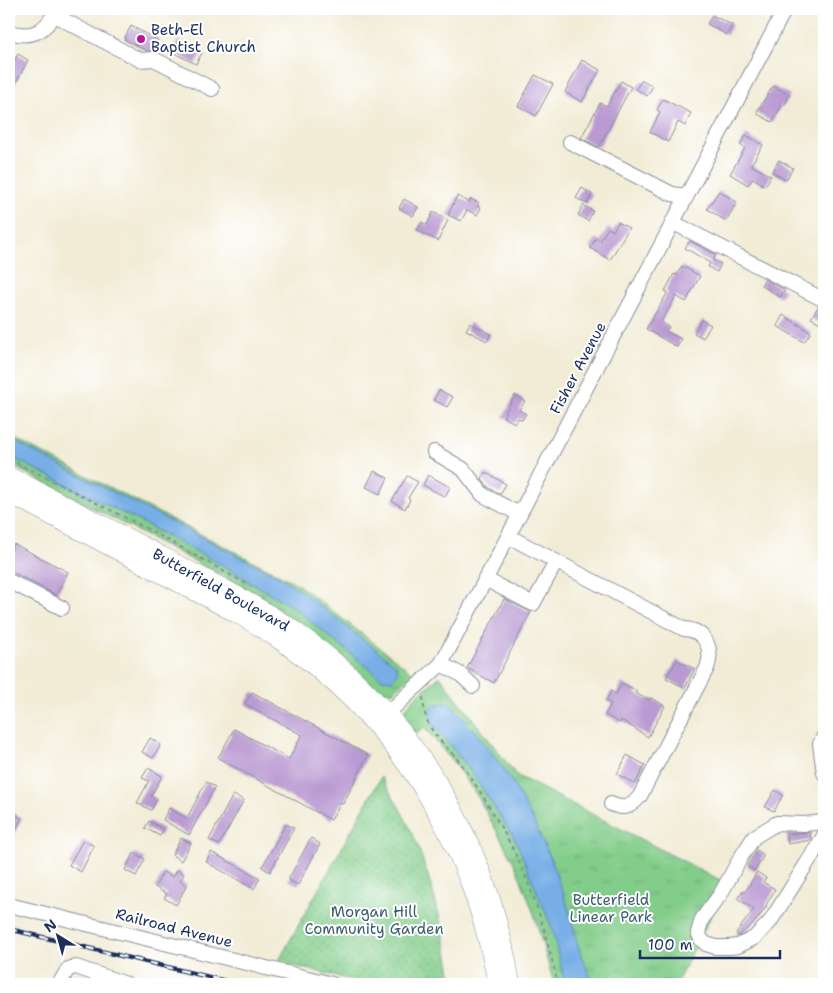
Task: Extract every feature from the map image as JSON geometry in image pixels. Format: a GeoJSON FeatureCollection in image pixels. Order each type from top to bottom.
{"type":"FeatureCollection","features":[{"type":"Feature","properties":{"kind":"main road","name":"Butterfield Boulevard"},"geometry":{"type":"LineString","coordinates":[[9,476],[263,610],[322,651],[344,670],[381,719],[444,825],[460,858],[474,891],[484,923],[496,984]]}},
{"type":"Feature","properties":{"kind":"main road","name":"Butterfield Boulevard"},"geometry":{"type":"LineString","coordinates":[[9,494],[255,624],[312,664],[358,706],[381,719],[412,744],[458,817],[488,886],[498,920],[511,984]]}},
{"type":"Feature","properties":{"kind":"street","name":"Fisher Avenue"},"geometry":{"type":"LineString","coordinates":[[381,719],[441,664],[672,222],[786,9]]}},
{"type":"Feature","properties":{"kind":"street"},"geometry":{"type":"LineString","coordinates":[[9,32],[19,35],[30,35],[40,31],[56,12],[140,60],[154,59],[212,89]]}},
{"type":"Feature","properties":{"kind":"street"},"geometry":{"type":"LineString","coordinates":[[570,142],[672,194],[687,196]]}},
{"type":"Feature","properties":{"kind":"street"},"geometry":{"type":"LineString","coordinates":[[672,222],[824,300]]}},
{"type":"Feature","properties":{"kind":"street"},"geometry":{"type":"LineString","coordinates":[[434,452],[463,468],[484,495],[519,514]]}},
{"type":"Feature","properties":{"kind":"street"},"geometry":{"type":"LineString","coordinates":[[508,536],[684,629],[691,629],[698,633],[708,645],[710,653],[707,668],[640,796],[626,808],[611,804]]}},
{"type":"Feature","properties":{"kind":"street"},"geometry":{"type":"LineString","coordinates":[[485,579],[533,604],[556,562]]}},
{"type":"Feature","properties":{"kind":"street"},"geometry":{"type":"LineString","coordinates":[[9,581],[62,608]]}},
{"type":"Feature","properties":{"kind":"street"},"geometry":{"type":"LineString","coordinates":[[441,664],[460,674],[474,686]]}},
{"type":"Feature","properties":{"kind":"street"},"geometry":{"type":"LineString","coordinates":[[824,736],[820,744],[824,774]]}},
{"type":"Feature","properties":{"kind":"street"},"geometry":{"type":"LineString","coordinates":[[777,823],[824,828],[770,922],[754,938],[738,946],[728,947],[716,947],[706,944],[701,939],[698,932],[702,919],[720,895],[754,837],[777,823]]}},
{"type":"Feature","properties":{"kind":"street","name":"Railroad Avenue"},"geometry":{"type":"LineString","coordinates":[[9,905],[332,984]]}},
{"type":"Feature","properties":{"kind":"street"},"geometry":{"type":"LineString","coordinates":[[59,984],[68,969],[76,967],[126,984]]}},
{"type":"Feature","properties":{"kind":"path"},"geometry":{"type":"LineString","coordinates":[[416,687],[424,697],[424,711],[428,724],[460,762],[484,797],[522,870],[541,917],[558,984]]}},
{"type":"Feature","properties":{"kind":"green space"},"geometry":{"type":"Polygon","coordinates":[[[9,436],[296,583],[414,674],[394,691],[380,692],[345,660],[289,616],[225,577],[9,464],[9,436]]]}},
{"type":"Feature","properties":{"kind":"green space","name":"Butterfield Linear Park"},"geometry":{"type":"Polygon","coordinates":[[[440,676],[516,775],[728,884],[676,984],[554,984],[534,914],[516,867],[478,797],[453,762],[424,727],[415,735],[406,725],[403,718],[407,707],[412,701],[440,676]]]}},
{"type":"Feature","properties":{"kind":"green space","name":"Morgan Hill Community Garden"},"geometry":{"type":"Polygon","coordinates":[[[381,777],[398,805],[421,855],[440,919],[453,984],[368,984],[278,962],[381,777]]]}},
{"type":"Feature","properties":{"kind":"water"},"geometry":{"type":"Polygon","coordinates":[[[9,439],[280,577],[297,588],[396,665],[398,673],[392,680],[382,679],[294,608],[231,570],[149,526],[9,456],[9,439]]]}},
{"type":"Feature","properties":{"kind":"water"},"geometry":{"type":"Polygon","coordinates":[[[450,703],[490,750],[509,777],[531,816],[550,857],[568,907],[581,956],[594,984],[565,984],[552,928],[515,839],[468,767],[432,723],[430,710],[435,704],[450,703]]]}},
{"type":"Feature","properties":{"kind":"building"},"geometry":{"type":"Polygon","coordinates":[[[712,15],[732,25],[727,35],[707,24],[712,15]]]}},
{"type":"Feature","properties":{"kind":"building","name":"Beth-El Baptist Church"},"geometry":{"type":"Polygon","coordinates":[[[131,26],[158,40],[153,50],[147,51],[124,39],[131,26]]]}},
{"type":"Feature","properties":{"kind":"building"},"geometry":{"type":"Polygon","coordinates":[[[178,40],[202,53],[196,64],[172,52],[178,40]]]}},
{"type":"Feature","properties":{"kind":"building"},"geometry":{"type":"Polygon","coordinates":[[[18,54],[28,60],[9,96],[9,71],[18,54]]]}},
{"type":"Feature","properties":{"kind":"building"},"geometry":{"type":"Polygon","coordinates":[[[582,60],[600,70],[582,102],[565,92],[582,60]]]}},
{"type":"Feature","properties":{"kind":"building"},"geometry":{"type":"Polygon","coordinates":[[[535,75],[553,84],[536,116],[518,106],[535,75]]]}},
{"type":"Feature","properties":{"kind":"building"},"geometry":{"type":"Polygon","coordinates":[[[642,80],[653,86],[647,96],[636,89],[642,80]]]}},
{"type":"Feature","properties":{"kind":"building"},"geometry":{"type":"Polygon","coordinates":[[[621,81],[631,87],[599,147],[581,138],[600,103],[607,106],[621,81]]]}},
{"type":"Feature","properties":{"kind":"building"},"geometry":{"type":"Polygon","coordinates":[[[773,86],[790,95],[772,122],[756,113],[773,86]]]}},
{"type":"Feature","properties":{"kind":"building"},"geometry":{"type":"Polygon","coordinates":[[[663,99],[691,113],[685,126],[678,122],[668,142],[650,132],[660,112],[657,110],[663,99]]]}},
{"type":"Feature","properties":{"kind":"building"},"geometry":{"type":"Polygon","coordinates":[[[746,135],[763,145],[751,165],[771,176],[765,186],[753,178],[748,185],[730,174],[745,148],[740,145],[746,135]]]}},
{"type":"Feature","properties":{"kind":"building"},"geometry":{"type":"Polygon","coordinates":[[[779,160],[793,168],[786,180],[772,172],[779,160]]]}},
{"type":"Feature","properties":{"kind":"building"},"geometry":{"type":"Polygon","coordinates":[[[582,188],[592,194],[587,204],[576,198],[582,188]]]}},
{"type":"Feature","properties":{"kind":"building"},"geometry":{"type":"Polygon","coordinates":[[[719,191],[737,202],[726,221],[707,209],[719,191]]]}},
{"type":"Feature","properties":{"kind":"building"},"geometry":{"type":"Polygon","coordinates":[[[457,196],[469,202],[471,199],[479,203],[477,206],[481,208],[477,215],[467,210],[461,221],[448,215],[457,196]]]}},
{"type":"Feature","properties":{"kind":"building"},"geometry":{"type":"Polygon","coordinates":[[[404,199],[418,207],[413,216],[399,208],[404,199]]]}},
{"type":"Feature","properties":{"kind":"building"},"geometry":{"type":"Polygon","coordinates":[[[583,205],[593,211],[588,221],[578,215],[583,205]]]}},
{"type":"Feature","properties":{"kind":"building"},"geometry":{"type":"Polygon","coordinates":[[[433,212],[448,220],[438,241],[417,230],[422,222],[427,225],[433,212]]]}},
{"type":"Feature","properties":{"kind":"building"},"geometry":{"type":"Polygon","coordinates":[[[618,222],[629,228],[610,260],[590,248],[596,238],[600,241],[608,228],[613,231],[618,222]]]}},
{"type":"Feature","properties":{"kind":"building"},"geometry":{"type":"Polygon","coordinates":[[[690,241],[716,255],[713,260],[721,264],[717,272],[708,267],[710,263],[685,248],[690,241]]]}},
{"type":"Feature","properties":{"kind":"building"},"geometry":{"type":"Polygon","coordinates":[[[682,266],[700,276],[686,302],[676,296],[661,322],[669,327],[666,331],[681,339],[677,347],[646,329],[668,292],[665,291],[674,274],[677,275],[682,266]]]}},
{"type":"Feature","properties":{"kind":"building"},"geometry":{"type":"Polygon","coordinates":[[[765,279],[785,290],[780,297],[761,285],[765,279]]]}},
{"type":"Feature","properties":{"kind":"building"},"geometry":{"type":"Polygon","coordinates":[[[818,307],[824,309],[824,325],[811,318],[818,307]]]}},
{"type":"Feature","properties":{"kind":"building"},"geometry":{"type":"Polygon","coordinates":[[[783,315],[811,332],[804,342],[777,326],[783,315]]]}},
{"type":"Feature","properties":{"kind":"building"},"geometry":{"type":"Polygon","coordinates":[[[702,320],[711,325],[703,338],[694,333],[702,320]]]}},
{"type":"Feature","properties":{"kind":"building"},"geometry":{"type":"Polygon","coordinates":[[[470,323],[491,334],[487,341],[466,330],[470,323]]]}},
{"type":"Feature","properties":{"kind":"building"},"geometry":{"type":"Polygon","coordinates":[[[439,390],[453,397],[447,407],[434,400],[439,390]]]}},
{"type":"Feature","properties":{"kind":"building"},"geometry":{"type":"Polygon","coordinates":[[[515,395],[525,401],[519,410],[526,414],[522,420],[518,418],[515,423],[503,417],[515,395]]]}},
{"type":"Feature","properties":{"kind":"building"},"geometry":{"type":"Polygon","coordinates":[[[374,471],[388,478],[380,494],[366,487],[374,471]]]}},
{"type":"Feature","properties":{"kind":"building"},"geometry":{"type":"Polygon","coordinates":[[[485,472],[506,484],[500,494],[489,488],[482,479],[485,472]]]}},
{"type":"Feature","properties":{"kind":"building"},"geometry":{"type":"Polygon","coordinates":[[[428,475],[450,487],[445,497],[423,485],[428,475]]]}},
{"type":"Feature","properties":{"kind":"building"},"geometry":{"type":"Polygon","coordinates":[[[407,476],[418,482],[408,498],[410,500],[405,509],[392,501],[407,476]]]}},
{"type":"Feature","properties":{"kind":"building"},"geometry":{"type":"Polygon","coordinates":[[[14,544],[68,572],[56,595],[9,570],[9,553],[14,544]]]}},
{"type":"Feature","properties":{"kind":"building"},"geometry":{"type":"Polygon","coordinates":[[[504,599],[531,612],[494,683],[467,668],[504,599]]]}},
{"type":"Feature","properties":{"kind":"building"},"geometry":{"type":"Polygon","coordinates":[[[677,660],[695,669],[685,688],[666,678],[677,660]]]}},
{"type":"Feature","properties":{"kind":"building"},"geometry":{"type":"Polygon","coordinates":[[[622,683],[637,691],[635,693],[649,700],[651,698],[665,706],[648,737],[621,720],[620,723],[605,715],[611,704],[606,701],[611,691],[616,694],[622,683]]]}},
{"type":"Feature","properties":{"kind":"building"},"geometry":{"type":"Polygon","coordinates":[[[252,692],[368,755],[343,804],[341,803],[331,820],[218,758],[234,729],[289,759],[302,735],[245,704],[252,692]]]}},
{"type":"Feature","properties":{"kind":"building"},"geometry":{"type":"Polygon","coordinates":[[[150,738],[161,745],[153,758],[142,752],[150,738]]]}},
{"type":"Feature","properties":{"kind":"building"},"geometry":{"type":"Polygon","coordinates":[[[627,755],[645,765],[635,784],[617,774],[627,755]]]}},
{"type":"Feature","properties":{"kind":"building"},"geometry":{"type":"Polygon","coordinates":[[[148,768],[162,776],[151,796],[157,799],[151,810],[137,803],[149,781],[142,778],[148,768]]]}},
{"type":"Feature","properties":{"kind":"building"},"geometry":{"type":"Polygon","coordinates":[[[206,782],[215,787],[189,835],[163,820],[169,808],[187,818],[206,782]]]}},
{"type":"Feature","properties":{"kind":"building"},"geometry":{"type":"Polygon","coordinates":[[[775,790],[783,795],[774,811],[765,807],[775,790]]]}},
{"type":"Feature","properties":{"kind":"building"},"geometry":{"type":"Polygon","coordinates":[[[233,795],[244,800],[219,845],[209,840],[233,795]]]}},
{"type":"Feature","properties":{"kind":"building"},"geometry":{"type":"Polygon","coordinates":[[[9,811],[22,818],[9,844],[9,811]]]}},
{"type":"Feature","properties":{"kind":"building"},"geometry":{"type":"Polygon","coordinates":[[[149,821],[163,829],[160,836],[145,828],[149,821]]]}},
{"type":"Feature","properties":{"kind":"building"},"geometry":{"type":"Polygon","coordinates":[[[286,824],[294,828],[270,872],[262,867],[286,824]]]}},
{"type":"Feature","properties":{"kind":"building"},"geometry":{"type":"Polygon","coordinates":[[[810,832],[811,840],[788,844],[786,834],[810,832]]]}},
{"type":"Feature","properties":{"kind":"building"},"geometry":{"type":"Polygon","coordinates":[[[181,838],[191,843],[181,861],[172,855],[181,838]]]}},
{"type":"Feature","properties":{"kind":"building"},"geometry":{"type":"Polygon","coordinates":[[[311,838],[320,844],[298,885],[288,880],[311,838]]]}},
{"type":"Feature","properties":{"kind":"building"},"geometry":{"type":"Polygon","coordinates":[[[83,840],[94,846],[81,872],[69,865],[83,840]]]}},
{"type":"Feature","properties":{"kind":"building"},"geometry":{"type":"Polygon","coordinates":[[[757,850],[764,855],[755,871],[747,866],[757,850]]]}},
{"type":"Feature","properties":{"kind":"building"},"geometry":{"type":"Polygon","coordinates":[[[211,852],[260,878],[254,889],[206,862],[211,852]]]}},
{"type":"Feature","properties":{"kind":"building"},"geometry":{"type":"Polygon","coordinates":[[[134,853],[145,859],[136,876],[125,870],[134,853]]]}},
{"type":"Feature","properties":{"kind":"building"},"geometry":{"type":"Polygon","coordinates":[[[177,870],[184,874],[180,881],[187,885],[176,905],[164,898],[167,894],[155,887],[163,872],[173,877],[177,870]]]}},
{"type":"Feature","properties":{"kind":"building"},"geometry":{"type":"Polygon","coordinates":[[[757,872],[766,878],[763,882],[775,889],[767,906],[756,921],[739,936],[736,933],[754,909],[738,899],[742,891],[745,892],[757,872]]]}},
{"type":"Feature","properties":{"kind":"railway"},"geometry":{"type":"LineString","coordinates":[[9,929],[238,984]]}},
{"type":"Feature","properties":{"kind":"place","name":"Beth-El Baptist Church"},"geometry":{"type":"Point","coordinates":[141,39]}}]}
